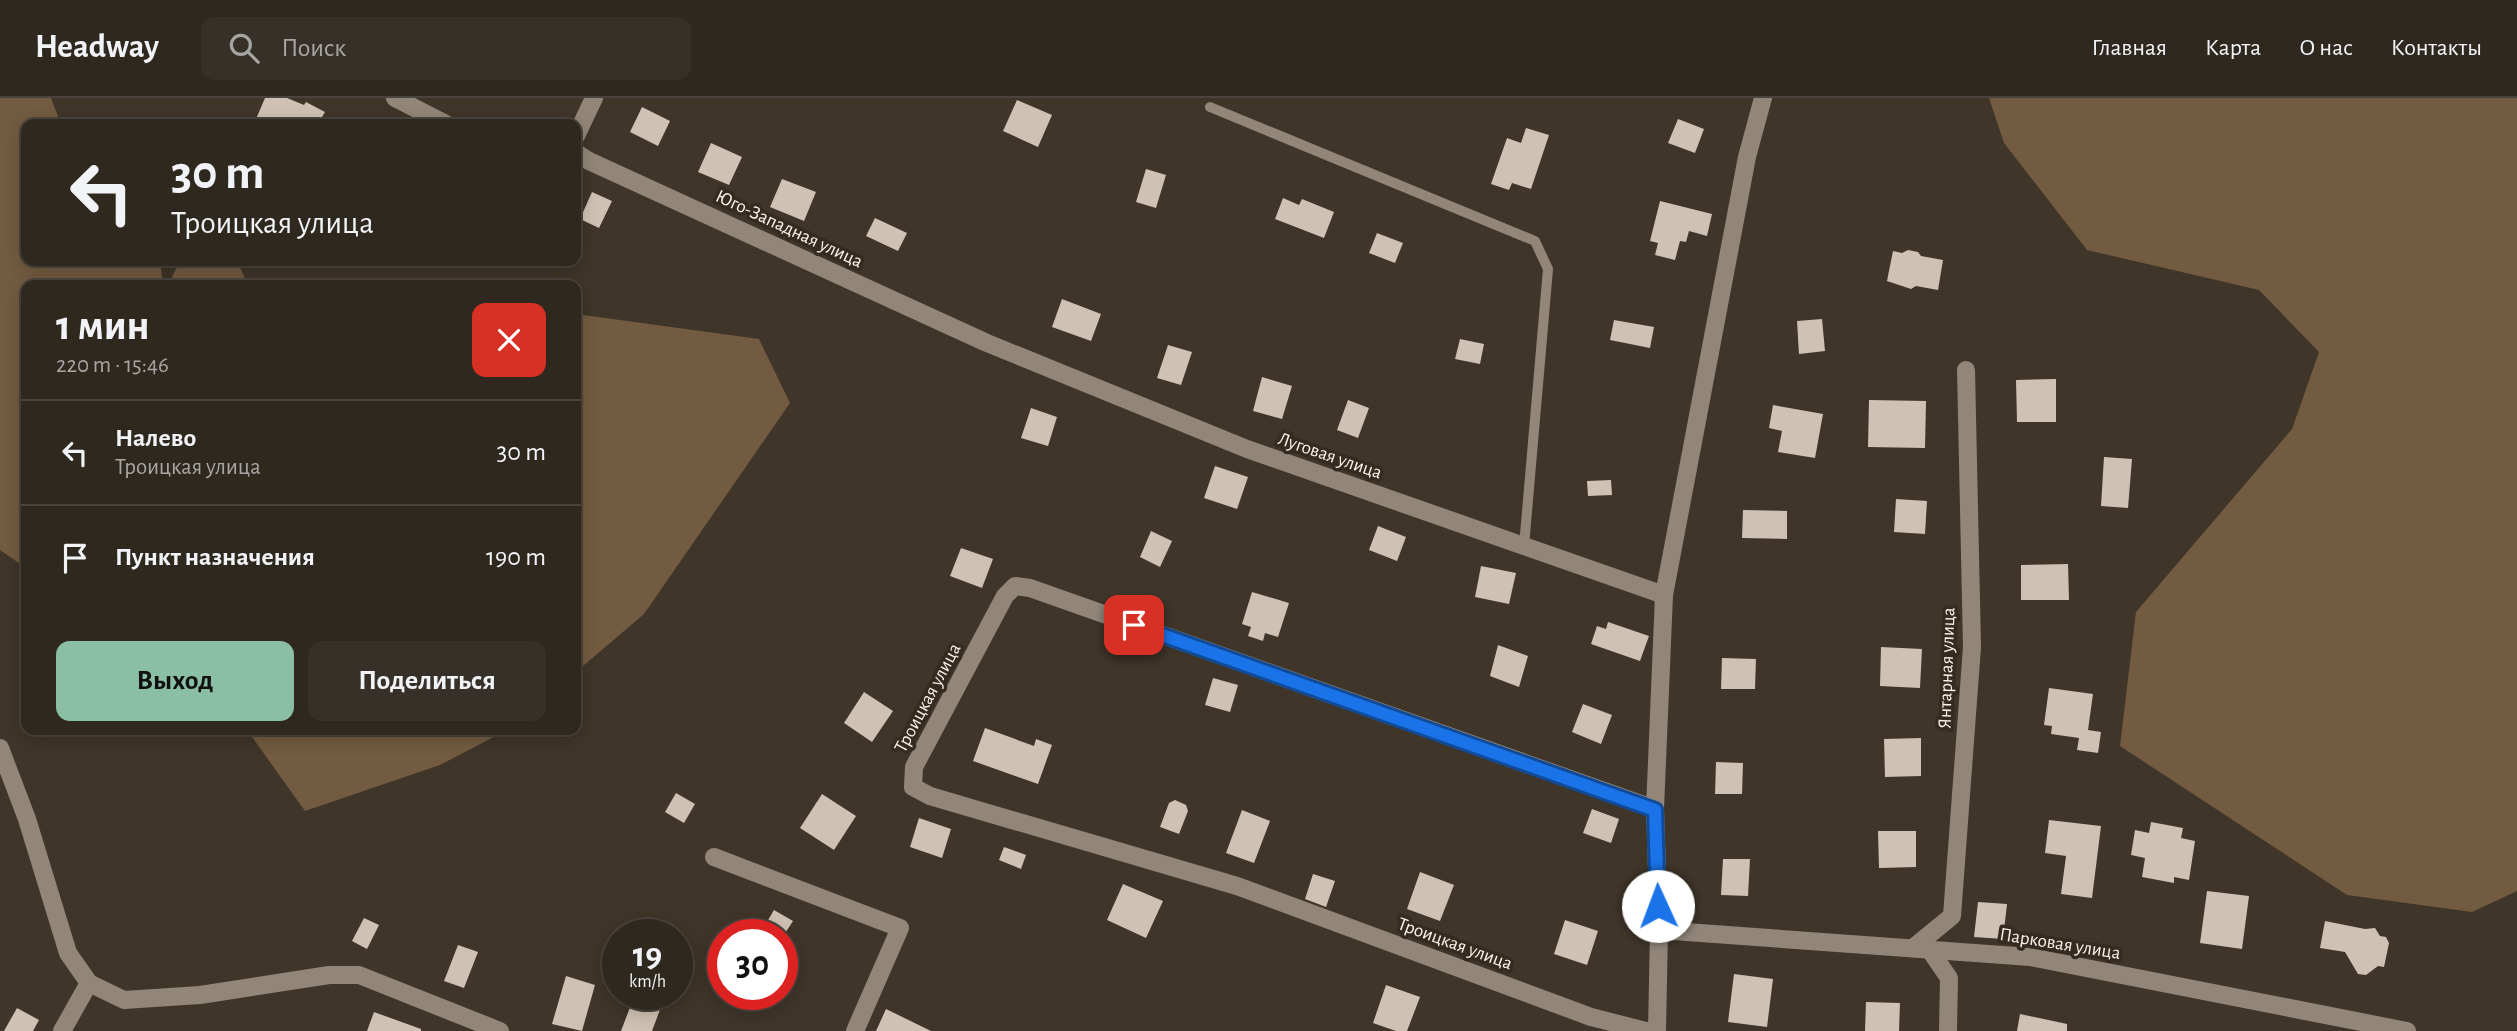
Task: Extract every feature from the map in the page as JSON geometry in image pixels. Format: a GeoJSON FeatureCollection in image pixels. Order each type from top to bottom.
{"type":"FeatureCollection","features":[{"type":"Feature","properties":{"kind":"street"},"geometry":{"type":"LineString","coordinates":[[395,98],[436,119]]}},
{"type":"Feature","properties":{"kind":"street"},"geometry":{"type":"LineString","coordinates":[[581,125],[594,98]]}},
{"type":"Feature","properties":{"kind":"street"},"geometry":{"type":"LineString","coordinates":[[1657,1031],[1659,930],[1655,810],[1664,595],[1747,156],[1763,98]]}},
{"type":"Feature","properties":{"kind":"street","name":"Юго-Западная улица"},"geometry":{"type":"LineString","coordinates":[[581,156],[987,342]]}},
{"type":"Feature","properties":{"kind":"street","name":"Луговая улица"},"geometry":{"type":"LineString","coordinates":[[987,342],[1247,449],[1664,595]]}},
{"type":"Feature","properties":{"kind":"street","name":"Янтарная улица"},"geometry":{"type":"LineString","coordinates":[[1921,949],[1952,916],[1972,647],[1966,370]]}},
{"type":"Feature","properties":{"kind":"street","name":"Троицкая улица"},"geometry":{"type":"LineString","coordinates":[[1646,1031],[1591,1017],[1237,886],[930,796],[913,787],[914,767],[1005,596],[1016,586],[1030,588],[1655,810]]}},
{"type":"Feature","properties":{"kind":"street"},"geometry":{"type":"LineString","coordinates":[[0,748],[27,819],[68,953],[89,983],[124,1000],[200,995],[329,975],[359,975],[500,1031]]}},
{"type":"Feature","properties":{"kind":"street"},"geometry":{"type":"LineString","coordinates":[[714,857],[900,928],[855,1031]]}},
{"type":"Feature","properties":{"kind":"street","name":"Парковая улица"},"geometry":{"type":"LineString","coordinates":[[1659,930],[2030,957],[2407,1031]]}},
{"type":"Feature","properties":{"kind":"street"},"geometry":{"type":"LineString","coordinates":[[1921,949],[1949,978],[1948,1031]]}},
{"type":"Feature","properties":{"kind":"street"},"geometry":{"type":"LineString","coordinates":[[62,1031],[89,983]]}},
{"type":"Feature","properties":{"kind":"lane"},"geometry":{"type":"LineString","coordinates":[[1210,107],[1535,241],[1548,269],[1524,546]]}},
{"type":"Feature","properties":{"kind":"shaded area"},"geometry":{"type":"Polygon","coordinates":[[[0,98],[51,98],[59,119],[21,119],[21,266],[161,266],[162,280],[21,280],[21,565],[0,550],[0,98]]]}},
{"type":"Feature","properties":{"kind":"shaded area"},"geometry":{"type":"Polygon","coordinates":[[[1989,98],[2517,98],[2517,891],[2472,912],[2347,895],[2120,746],[2136,612],[2292,429],[2319,352],[2259,290],[2087,250],[2004,143],[1989,98]]]}},
{"type":"Feature","properties":{"kind":"shaded area"},"geometry":{"type":"Polygon","coordinates":[[[178,266],[239,266],[246,280],[170,280],[178,266]]]}},
{"type":"Feature","properties":{"kind":"shaded area"},"geometry":{"type":"Polygon","coordinates":[[[581,315],[759,339],[790,403],[644,614],[581,668],[581,315]]]}},
{"type":"Feature","properties":{"kind":"shaded area"},"geometry":{"type":"Polygon","coordinates":[[[251,735],[497,735],[440,765],[305,811],[251,735]]]}},
{"type":"Feature","properties":{"kind":"building"},"geometry":{"type":"Polygon","coordinates":[[[265,98],[287,98],[304,105],[306,102],[325,112],[321,119],[256,119],[265,98]]]}},
{"type":"Feature","properties":{"kind":"building"},"geometry":{"type":"Polygon","coordinates":[[[1017,100],[1052,115],[1038,147],[1003,131],[1017,100]]]}},
{"type":"Feature","properties":{"kind":"building"},"geometry":{"type":"Polygon","coordinates":[[[642,107],[670,121],[658,146],[630,132],[642,107]]]}},
{"type":"Feature","properties":{"kind":"building"},"geometry":{"type":"Polygon","coordinates":[[[1678,119],[1704,129],[1695,153],[1668,143],[1678,119]]]}},
{"type":"Feature","properties":{"kind":"building"},"geometry":{"type":"Polygon","coordinates":[[[1526,128],[1549,135],[1531,189],[1512,183],[1509,190],[1491,184],[1507,138],[1521,143],[1526,128]]]}},
{"type":"Feature","properties":{"kind":"building"},"geometry":{"type":"Polygon","coordinates":[[[711,143],[742,157],[729,185],[698,172],[711,143]]]}},
{"type":"Feature","properties":{"kind":"building"},"geometry":{"type":"Polygon","coordinates":[[[1146,169],[1166,175],[1156,208],[1136,202],[1146,169]]]}},
{"type":"Feature","properties":{"kind":"building"},"geometry":{"type":"Polygon","coordinates":[[[782,179],[816,192],[804,221],[770,207],[782,179]]]}},
{"type":"Feature","properties":{"kind":"building"},"geometry":{"type":"Polygon","coordinates":[[[592,192],[612,201],[599,228],[581,219],[592,192]]]}},
{"type":"Feature","properties":{"kind":"building"},"geometry":{"type":"Polygon","coordinates":[[[1283,198],[1299,205],[1302,199],[1334,212],[1324,238],[1275,219],[1283,198]]]}},
{"type":"Feature","properties":{"kind":"building"},"geometry":{"type":"Polygon","coordinates":[[[1660,201],[1712,214],[1707,236],[1689,231],[1686,242],[1680,241],[1675,260],[1655,255],[1658,243],[1650,241],[1660,201]]]}},
{"type":"Feature","properties":{"kind":"building"},"geometry":{"type":"Polygon","coordinates":[[[875,218],[907,233],[898,251],[866,236],[875,218]]]}},
{"type":"Feature","properties":{"kind":"building"},"geometry":{"type":"Polygon","coordinates":[[[1377,233],[1403,243],[1395,263],[1369,253],[1377,233]]]}},
{"type":"Feature","properties":{"kind":"building"},"geometry":{"type":"Polygon","coordinates":[[[1908,250],[1918,252],[1921,256],[1943,260],[1938,290],[1916,286],[1911,289],[1887,281],[1893,251],[1902,253],[1908,250]]]}},
{"type":"Feature","properties":{"kind":"building"},"geometry":{"type":"Polygon","coordinates":[[[1062,299],[1101,314],[1091,341],[1052,327],[1062,299]]]}},
{"type":"Feature","properties":{"kind":"building"},"geometry":{"type":"Polygon","coordinates":[[[1822,319],[1825,351],[1799,354],[1797,321],[1822,319]]]}},
{"type":"Feature","properties":{"kind":"building"},"geometry":{"type":"Polygon","coordinates":[[[1614,320],[1654,327],[1650,348],[1610,340],[1614,320]]]}},
{"type":"Feature","properties":{"kind":"building"},"geometry":{"type":"Polygon","coordinates":[[[1460,339],[1484,344],[1480,364],[1455,359],[1460,339]]]}},
{"type":"Feature","properties":{"kind":"building"},"geometry":{"type":"Polygon","coordinates":[[[1168,345],[1192,352],[1181,385],[1157,378],[1168,345]]]}},
{"type":"Feature","properties":{"kind":"building"},"geometry":{"type":"Polygon","coordinates":[[[1262,377],[1292,386],[1282,419],[1253,411],[1262,377]]]}},
{"type":"Feature","properties":{"kind":"building"},"geometry":{"type":"Polygon","coordinates":[[[2056,379],[2056,422],[2017,422],[2016,380],[2056,379]]]}},
{"type":"Feature","properties":{"kind":"building"},"geometry":{"type":"Polygon","coordinates":[[[1348,400],[1369,408],[1358,438],[1337,430],[1348,400]]]}},
{"type":"Feature","properties":{"kind":"building"},"geometry":{"type":"Polygon","coordinates":[[[1869,400],[1926,401],[1925,448],[1868,447],[1869,400]]]}},
{"type":"Feature","properties":{"kind":"building"},"geometry":{"type":"Polygon","coordinates":[[[1773,405],[1823,414],[1815,458],[1778,452],[1782,431],[1769,428],[1773,405]]]}},
{"type":"Feature","properties":{"kind":"building"},"geometry":{"type":"Polygon","coordinates":[[[1031,408],[1057,417],[1048,446],[1021,438],[1031,408]]]}},
{"type":"Feature","properties":{"kind":"building"},"geometry":{"type":"Polygon","coordinates":[[[2104,457],[2132,459],[2128,508],[2101,506],[2104,457]]]}},
{"type":"Feature","properties":{"kind":"building"},"geometry":{"type":"Polygon","coordinates":[[[1215,466],[1248,477],[1237,509],[1204,498],[1215,466]]]}},
{"type":"Feature","properties":{"kind":"building"},"geometry":{"type":"Polygon","coordinates":[[[1611,480],[1612,495],[1588,496],[1587,481],[1611,480]]]}},
{"type":"Feature","properties":{"kind":"building"},"geometry":{"type":"Polygon","coordinates":[[[1896,499],[1927,501],[1925,534],[1894,532],[1896,499]]]}},
{"type":"Feature","properties":{"kind":"building"},"geometry":{"type":"Polygon","coordinates":[[[1743,510],[1787,511],[1787,539],[1742,538],[1743,510]]]}},
{"type":"Feature","properties":{"kind":"building"},"geometry":{"type":"Polygon","coordinates":[[[1378,526],[1406,537],[1397,561],[1369,550],[1378,526]]]}},
{"type":"Feature","properties":{"kind":"building"},"geometry":{"type":"Polygon","coordinates":[[[1151,531],[1172,541],[1160,567],[1140,557],[1151,531]]]}},
{"type":"Feature","properties":{"kind":"building"},"geometry":{"type":"Polygon","coordinates":[[[961,548],[993,559],[982,588],[950,576],[961,548]]]}},
{"type":"Feature","properties":{"kind":"building"},"geometry":{"type":"Polygon","coordinates":[[[2068,564],[2069,600],[2021,600],[2021,565],[2068,564]]]}},
{"type":"Feature","properties":{"kind":"building"},"geometry":{"type":"Polygon","coordinates":[[[1481,566],[1516,573],[1509,604],[1475,597],[1481,566]]]}},
{"type":"Feature","properties":{"kind":"building"},"geometry":{"type":"Polygon","coordinates":[[[1252,592],[1289,603],[1278,637],[1265,633],[1263,641],[1248,636],[1251,627],[1242,624],[1252,592]]]}},
{"type":"Feature","properties":{"kind":"building"},"geometry":{"type":"Polygon","coordinates":[[[1608,622],[1649,636],[1640,661],[1591,644],[1597,626],[1606,629],[1608,622]]]}},
{"type":"Feature","properties":{"kind":"building"},"geometry":{"type":"Polygon","coordinates":[[[1498,645],[1528,656],[1519,687],[1490,676],[1498,645]]]}},
{"type":"Feature","properties":{"kind":"building"},"geometry":{"type":"Polygon","coordinates":[[[1881,647],[1922,649],[1920,688],[1880,686],[1881,647]]]}},
{"type":"Feature","properties":{"kind":"building"},"geometry":{"type":"Polygon","coordinates":[[[1722,658],[1756,659],[1755,689],[1721,689],[1722,658]]]}},
{"type":"Feature","properties":{"kind":"building"},"geometry":{"type":"Polygon","coordinates":[[[1213,678],[1238,685],[1230,712],[1205,705],[1213,678]]]}},
{"type":"Feature","properties":{"kind":"building"},"geometry":{"type":"Polygon","coordinates":[[[2049,688],[2093,694],[2088,730],[2101,732],[2098,753],[2077,750],[2079,738],[2051,734],[2052,726],[2044,725],[2049,688]]]}},
{"type":"Feature","properties":{"kind":"building"},"geometry":{"type":"Polygon","coordinates":[[[864,692],[893,711],[872,742],[844,723],[864,692]]]}},
{"type":"Feature","properties":{"kind":"building"},"geometry":{"type":"Polygon","coordinates":[[[1583,704],[1612,715],[1601,744],[1572,732],[1583,704]]]}},
{"type":"Feature","properties":{"kind":"building"},"geometry":{"type":"Polygon","coordinates":[[[985,728],[1034,746],[1036,739],[1052,745],[1038,784],[973,761],[985,728]]]}},
{"type":"Feature","properties":{"kind":"building"},"geometry":{"type":"Polygon","coordinates":[[[1921,738],[1921,776],[1885,777],[1884,739],[1921,738]]]}},
{"type":"Feature","properties":{"kind":"building"},"geometry":{"type":"Polygon","coordinates":[[[1716,762],[1743,763],[1742,794],[1715,794],[1716,762]]]}},
{"type":"Feature","properties":{"kind":"building"},"geometry":{"type":"Polygon","coordinates":[[[676,793],[695,804],[684,823],[665,812],[676,793]]]}},
{"type":"Feature","properties":{"kind":"building"},"geometry":{"type":"Polygon","coordinates":[[[822,794],[856,816],[834,850],[800,828],[822,794]]]}},
{"type":"Feature","properties":{"kind":"building"},"geometry":{"type":"Polygon","coordinates":[[[1175,800],[1186,805],[1188,811],[1179,834],[1160,827],[1169,803],[1175,800]]]}},
{"type":"Feature","properties":{"kind":"building"},"geometry":{"type":"Polygon","coordinates":[[[1592,809],[1619,819],[1611,843],[1583,833],[1592,809]]]}},
{"type":"Feature","properties":{"kind":"building"},"geometry":{"type":"Polygon","coordinates":[[[1242,810],[1270,821],[1254,863],[1226,853],[1242,810]]]}},
{"type":"Feature","properties":{"kind":"building"},"geometry":{"type":"Polygon","coordinates":[[[919,818],[951,829],[942,858],[910,847],[919,818]]]}},
{"type":"Feature","properties":{"kind":"building"},"geometry":{"type":"Polygon","coordinates":[[[2049,820],[2101,826],[2092,898],[2061,894],[2066,856],[2045,853],[2049,820]]]}},
{"type":"Feature","properties":{"kind":"building"},"geometry":{"type":"Polygon","coordinates":[[[2151,822],[2183,828],[2181,838],[2195,841],[2189,880],[2174,877],[2174,883],[2142,877],[2145,858],[2131,855],[2135,830],[2149,833],[2151,822]]]}},
{"type":"Feature","properties":{"kind":"building"},"geometry":{"type":"Polygon","coordinates":[[[1878,831],[1916,831],[1916,867],[1879,868],[1878,831]]]}},
{"type":"Feature","properties":{"kind":"building"},"geometry":{"type":"Polygon","coordinates":[[[1004,847],[1026,855],[1021,869],[999,860],[1004,847]]]}},
{"type":"Feature","properties":{"kind":"building"},"geometry":{"type":"Polygon","coordinates":[[[1723,859],[1750,859],[1748,896],[1721,895],[1723,859]]]}},
{"type":"Feature","properties":{"kind":"building"},"geometry":{"type":"Polygon","coordinates":[[[1420,872],[1454,885],[1440,921],[1407,909],[1420,872]]]}},
{"type":"Feature","properties":{"kind":"building"},"geometry":{"type":"Polygon","coordinates":[[[1313,874],[1335,881],[1326,907],[1305,899],[1313,874]]]}},
{"type":"Feature","properties":{"kind":"building"},"geometry":{"type":"Polygon","coordinates":[[[1123,884],[1163,901],[1146,938],[1107,920],[1123,884]]]}},
{"type":"Feature","properties":{"kind":"building"},"geometry":{"type":"Polygon","coordinates":[[[2207,891],[2249,896],[2242,949],[2200,943],[2207,891]]]}},
{"type":"Feature","properties":{"kind":"building"},"geometry":{"type":"Polygon","coordinates":[[[1978,902],[2007,904],[2003,939],[1974,937],[1978,902]]]}},
{"type":"Feature","properties":{"kind":"building"},"geometry":{"type":"Polygon","coordinates":[[[774,910],[790,919],[769,919],[774,910]]]}},
{"type":"Feature","properties":{"kind":"building"},"geometry":{"type":"Polygon","coordinates":[[[364,918],[379,925],[367,949],[352,941],[364,918]]]}},
{"type":"Feature","properties":{"kind":"building"},"geometry":{"type":"Polygon","coordinates":[[[1565,920],[1598,931],[1587,965],[1554,954],[1565,920]]]}},
{"type":"Feature","properties":{"kind":"building"},"geometry":{"type":"Polygon","coordinates":[[[2325,921],[2365,929],[2375,928],[2389,943],[2384,967],[2378,966],[2366,975],[2358,974],[2345,952],[2320,948],[2325,921]]]}},
{"type":"Feature","properties":{"kind":"building"},"geometry":{"type":"Polygon","coordinates":[[[458,945],[478,952],[464,988],[444,981],[458,945]]]}},
{"type":"Feature","properties":{"kind":"building"},"geometry":{"type":"Polygon","coordinates":[[[1734,974],[1773,979],[1767,1027],[1728,1022],[1734,974]]]}},
{"type":"Feature","properties":{"kind":"building"},"geometry":{"type":"Polygon","coordinates":[[[566,976],[595,985],[582,1031],[552,1024],[566,976]]]}},
{"type":"Feature","properties":{"kind":"building"},"geometry":{"type":"Polygon","coordinates":[[[1386,985],[1420,997],[1407,1031],[1396,1031],[1373,1023],[1386,985]]]}},
{"type":"Feature","properties":{"kind":"building"},"geometry":{"type":"Polygon","coordinates":[[[1866,1002],[1900,1003],[1899,1031],[1865,1031],[1866,1002]]]}},
{"type":"Feature","properties":{"kind":"building"},"geometry":{"type":"Polygon","coordinates":[[[17,1008],[39,1020],[33,1031],[4,1031],[17,1008]]]}},
{"type":"Feature","properties":{"kind":"building"},"geometry":{"type":"Polygon","coordinates":[[[886,1009],[931,1031],[876,1031],[886,1009]]]}},
{"type":"Feature","properties":{"kind":"building"},"geometry":{"type":"Polygon","coordinates":[[[629,1010],[660,1010],[652,1031],[621,1031],[629,1010]]]}},
{"type":"Feature","properties":{"kind":"building"},"geometry":{"type":"Polygon","coordinates":[[[374,1012],[421,1029],[421,1031],[367,1031],[374,1012]]]}},
{"type":"Feature","properties":{"kind":"building"},"geometry":{"type":"Polygon","coordinates":[[[2020,1014],[2067,1024],[2067,1031],[2017,1031],[2020,1014]]]}},
{"type":"Feature","properties":{"kind":"route"},"geometry":{"type":"LineString","coordinates":[[1134,625],[1655,810],[1658,906]]}}]}
